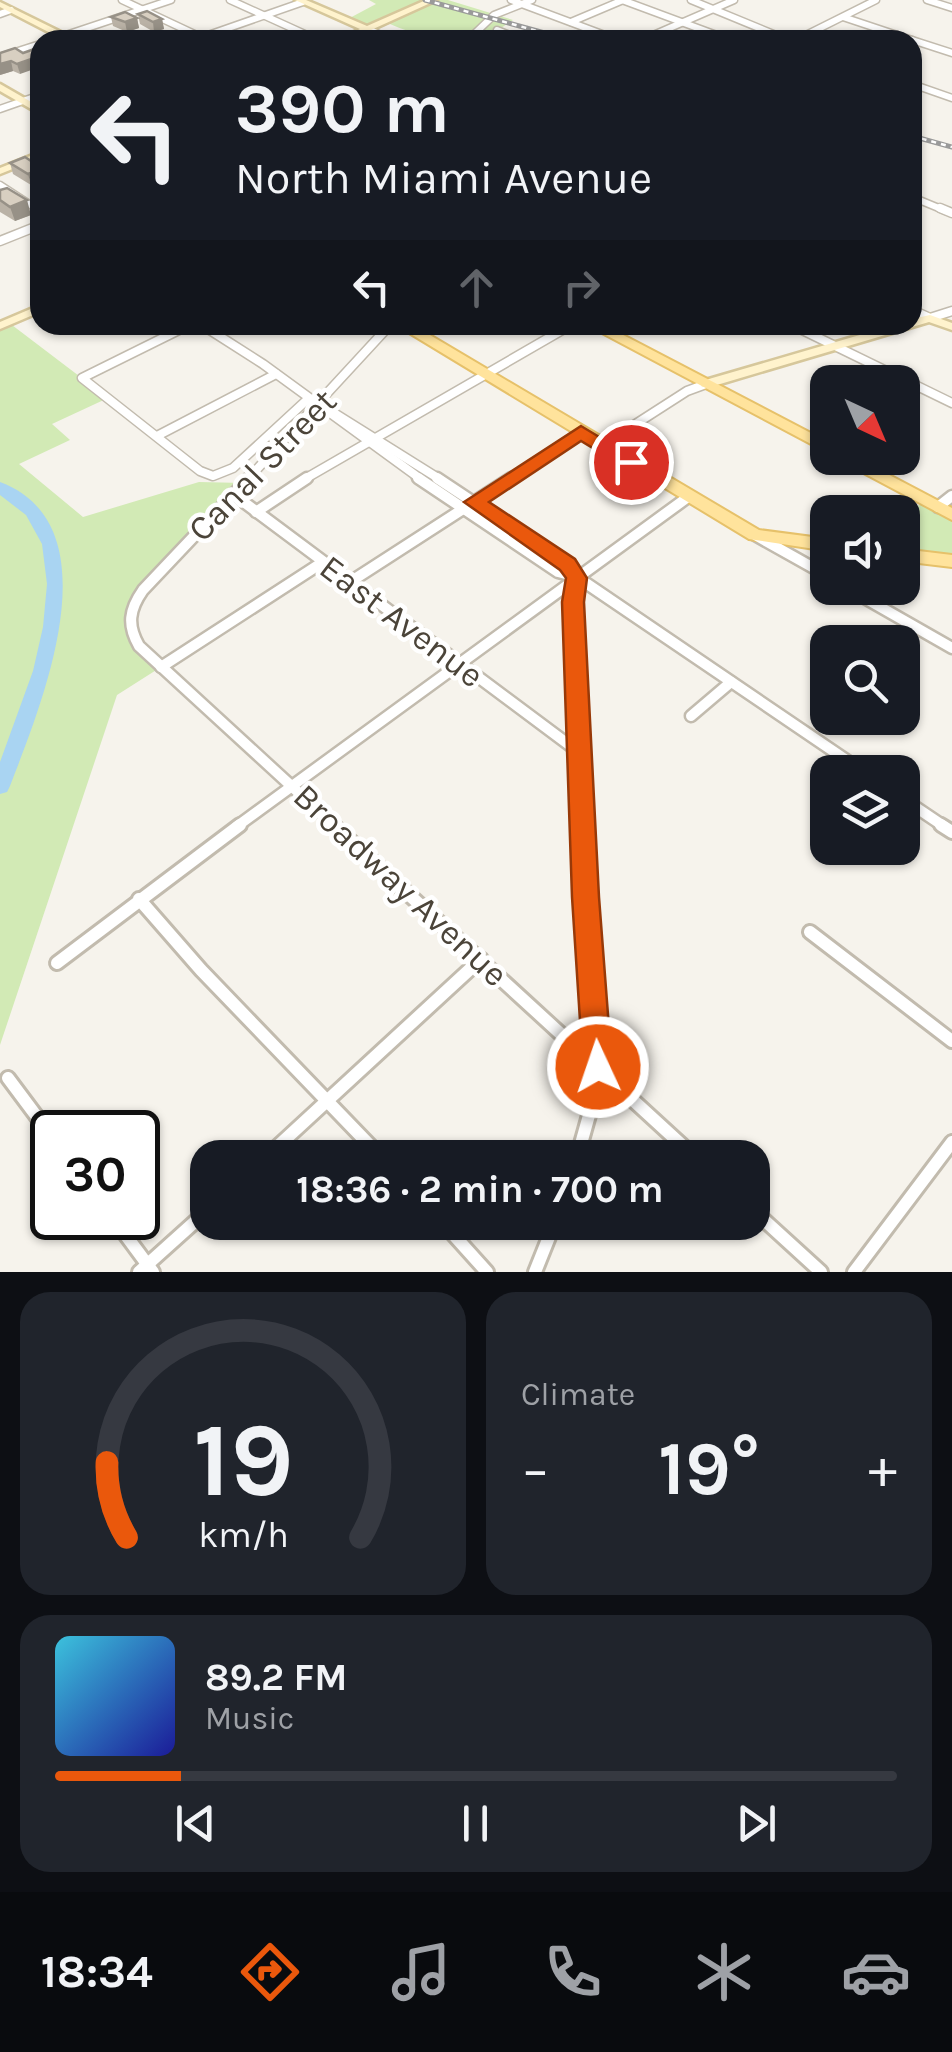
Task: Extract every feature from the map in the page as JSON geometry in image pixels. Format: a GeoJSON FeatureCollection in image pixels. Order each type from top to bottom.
{"type":"FeatureCollection","features":[{"type":"Feature","properties":{"kind":"main road"},"geometry":{"type":"LineString","coordinates":[[301,1],[368,30],[433,0]]}},
{"type":"Feature","properties":{"kind":"main road"},"geometry":{"type":"LineString","coordinates":[[0,4],[51,30]]}},
{"type":"Feature","properties":{"kind":"main road"},"geometry":{"type":"LineString","coordinates":[[0,87],[30,105]]}},
{"type":"Feature","properties":{"kind":"main road"},"geometry":{"type":"LineString","coordinates":[[0,171],[30,160]]}},
{"type":"Feature","properties":{"kind":"main road"},"geometry":{"type":"LineString","coordinates":[[0,326],[30,312]]}},
{"type":"Feature","properties":{"kind":"main road"},"geometry":{"type":"LineString","coordinates":[[922,320],[930,318],[952,327]]}},
{"type":"Feature","properties":{"kind":"main road"},"geometry":{"type":"LineString","coordinates":[[419,335],[755,536],[810,543]]}},
{"type":"Feature","properties":{"kind":"main road"},"geometry":{"type":"LineString","coordinates":[[613,335],[810,439]]}},
{"type":"Feature","properties":{"kind":"main road"},"geometry":{"type":"LineString","coordinates":[[706,384],[872,335]]}},
{"type":"Feature","properties":{"kind":"main road"},"geometry":{"type":"LineString","coordinates":[[882,475],[948,506]]}},
{"type":"Feature","properties":{"kind":"main road"},"geometry":{"type":"LineString","coordinates":[[920,558],[952,562]]}},
{"type":"Feature","properties":{"kind":"street"},"geometry":{"type":"LineString","coordinates":[[122,0],[183,30]]}},
{"type":"Feature","properties":{"kind":"street"},"geometry":{"type":"LineString","coordinates":[[89,30],[172,0]]}},
{"type":"Feature","properties":{"kind":"street"},"geometry":{"type":"LineString","coordinates":[[230,0],[296,30]]}},
{"type":"Feature","properties":{"kind":"street"},"geometry":{"type":"LineString","coordinates":[[512,0],[591,30]]}},
{"type":"Feature","properties":{"kind":"street"},"geometry":{"type":"LineString","coordinates":[[478,30],[494,15],[532,0]]}},
{"type":"Feature","properties":{"kind":"street"},"geometry":{"type":"LineString","coordinates":[[570,22],[623,0],[702,30]]}},
{"type":"Feature","properties":{"kind":"street"},"geometry":{"type":"LineString","coordinates":[[691,0],[763,30]]}},
{"type":"Feature","properties":{"kind":"street"},"geometry":{"type":"LineString","coordinates":[[666,30],[734,0]]}},
{"type":"Feature","properties":{"kind":"street"},"geometry":{"type":"LineString","coordinates":[[816,30],[876,0]]}},
{"type":"Feature","properties":{"kind":"street"},"geometry":{"type":"LineString","coordinates":[[927,0],[952,8]]}},
{"type":"Feature","properties":{"kind":"street"},"geometry":{"type":"LineString","coordinates":[[225,30],[301,1]]}},
{"type":"Feature","properties":{"kind":"street"},"geometry":{"type":"LineString","coordinates":[[0,14],[11,10]]}},
{"type":"Feature","properties":{"kind":"street"},"geometry":{"type":"LineString","coordinates":[[842,17],[882,30]]}},
{"type":"Feature","properties":{"kind":"street"},"geometry":{"type":"LineString","coordinates":[[922,43],[952,53]]}},
{"type":"Feature","properties":{"kind":"street"},"geometry":{"type":"LineString","coordinates":[[0,57],[30,47]]}},
{"type":"Feature","properties":{"kind":"street"},"geometry":{"type":"LineString","coordinates":[[922,88],[952,98]]}},
{"type":"Feature","properties":{"kind":"street"},"geometry":{"type":"LineString","coordinates":[[0,109],[30,99]]}},
{"type":"Feature","properties":{"kind":"street"},"geometry":{"type":"LineString","coordinates":[[0,185],[30,204]]}},
{"type":"Feature","properties":{"kind":"street"},"geometry":{"type":"LineString","coordinates":[[922,200],[952,213]]}},
{"type":"Feature","properties":{"kind":"street"},"geometry":{"type":"LineString","coordinates":[[0,241],[30,229]]}},
{"type":"Feature","properties":{"kind":"street"},"geometry":{"type":"LineString","coordinates":[[922,314],[930,318],[952,311]]}},
{"type":"Feature","properties":{"kind":"street"},"geometry":{"type":"LineString","coordinates":[[169,335],[82,378],[200,471],[222,475],[309,398]]}},
{"type":"Feature","properties":{"kind":"street"},"geometry":{"type":"LineString","coordinates":[[217,335],[469,505],[558,572],[576,578],[839,755]]}},
{"type":"Feature","properties":{"kind":"street","name":"Canal Street"},"geometry":{"type":"LineString","coordinates":[[132,603],[381,335]]}},
{"type":"Feature","properties":{"kind":"street"},"geometry":{"type":"LineString","coordinates":[[256,512],[554,335]]}},
{"type":"Feature","properties":{"kind":"street"},"geometry":{"type":"LineString","coordinates":[[812,335],[952,403]]}},
{"type":"Feature","properties":{"kind":"street"},"geometry":{"type":"LineString","coordinates":[[156,436],[276,374]]}},
{"type":"Feature","properties":{"kind":"street"},"geometry":{"type":"LineString","coordinates":[[603,445],[687,391],[706,384]]}},
{"type":"Feature","properties":{"kind":"street"},"geometry":{"type":"LineString","coordinates":[[350,582],[581,432]]}},
{"type":"Feature","properties":{"kind":"street","name":"East Avenue"},"geometry":{"type":"LineString","coordinates":[[233,494],[580,753]]}},
{"type":"Feature","properties":{"kind":"street"},"geometry":{"type":"LineString","coordinates":[[58,963],[292,785],[688,497]]}},
{"type":"Feature","properties":{"kind":"street"},"geometry":{"type":"LineString","coordinates":[[755,536],[810,567]]}},
{"type":"Feature","properties":{"kind":"street"},"geometry":{"type":"LineString","coordinates":[[805,564],[797,555],[799,550],[810,547]]}},
{"type":"Feature","properties":{"kind":"street"},"geometry":{"type":"LineString","coordinates":[[161,667],[323,562]]}},
{"type":"Feature","properties":{"kind":"street"},"geometry":{"type":"LineString","coordinates":[[576,578],[573,602],[598,1067],[582,1140]]}},
{"type":"Feature","properties":{"kind":"street","name":"Broadway Avenue"},"geometry":{"type":"LineString","coordinates":[[132,603],[128,618],[130,634],[161,667],[677,1140]]}},
{"type":"Feature","properties":{"kind":"street"},"geometry":{"type":"LineString","coordinates":[[877,605],[952,648]]}},
{"type":"Feature","properties":{"kind":"street"},"geometry":{"type":"LineString","coordinates":[[690,716],[731,682]]}},
{"type":"Feature","properties":{"kind":"street"},"geometry":{"type":"LineString","coordinates":[[920,810],[952,832]]}},
{"type":"Feature","properties":{"kind":"street"},"geometry":{"type":"LineString","coordinates":[[139,899],[201,970],[365,1140]]}},
{"type":"Feature","properties":{"kind":"street"},"geometry":{"type":"LineString","coordinates":[[810,932],[952,1042]]}},
{"type":"Feature","properties":{"kind":"street"},"geometry":{"type":"LineString","coordinates":[[286,1140],[481,960]]}},
{"type":"Feature","properties":{"kind":"street"},"geometry":{"type":"LineString","coordinates":[[8,1078],[32,1110]]}},
{"type":"Feature","properties":{"kind":"street"},"geometry":{"type":"LineString","coordinates":[[854,1272],[952,1142]]}},
{"type":"Feature","properties":{"kind":"street"},"geometry":{"type":"LineString","coordinates":[[770,1226],[820,1272]]}},
{"type":"Feature","properties":{"kind":"street"},"geometry":{"type":"LineString","coordinates":[[127,1240],[146,1269],[190,1227]]}},
{"type":"Feature","properties":{"kind":"street"},"geometry":{"type":"LineString","coordinates":[[458,1240],[487,1272]]}},
{"type":"Feature","properties":{"kind":"street"},"geometry":{"type":"LineString","coordinates":[[535,1272],[548,1240]]}},
{"type":"Feature","properties":{"kind":"green space"},"geometry":{"type":"Polygon","coordinates":[[[369,0],[448,0],[513,20],[498,30],[407,30],[385,22],[368,29],[346,20],[376,4],[369,0]]]}},
{"type":"Feature","properties":{"kind":"green space"},"geometry":{"type":"Polygon","coordinates":[[[8,322],[108,398],[52,424],[70,440],[19,464],[83,517],[199,482],[244,483],[132,603],[130,634],[161,667],[117,695],[0,1045],[0,326],[8,322]]]}},
{"type":"Feature","properties":{"kind":"green space"},"geometry":{"type":"Polygon","coordinates":[[[925,500],[952,515],[952,561],[920,554],[920,504],[925,500]]]}},
{"type":"Feature","properties":{"kind":"building"},"geometry":{"type":"Polygon","coordinates":[[[147,11],[162,19],[153,22],[138,14],[147,11]]]}},
{"type":"Feature","properties":{"kind":"building"},"geometry":{"type":"Polygon","coordinates":[[[125,12],[137,18],[125,22],[111,17],[125,12]]]}},
{"type":"Feature","properties":{"kind":"building"},"geometry":{"type":"Polygon","coordinates":[[[15,48],[23,53],[30,51],[30,59],[0,64],[0,53],[15,48]]]}},
{"type":"Feature","properties":{"kind":"building"},"geometry":{"type":"Polygon","coordinates":[[[25,157],[30,160],[30,173],[28,174],[10,163],[25,157]]]}},
{"type":"Feature","properties":{"kind":"building"},"geometry":{"type":"Polygon","coordinates":[[[7,188],[27,200],[10,207],[0,200],[0,190],[7,188]]]}},
{"type":"Feature","properties":{"kind":"waterway"},"geometry":{"type":"LineString","coordinates":[[0,487],[32,511],[50,544],[55,584],[52,627],[42,671],[0,786]]}},
{"type":"Feature","properties":{"kind":"railway"},"geometry":{"type":"LineString","coordinates":[[425,0],[534,30]]}},
{"type":"Feature","properties":{"kind":"railway"},"geometry":{"type":"LineString","coordinates":[[922,139],[952,147]]}},
{"type":"Feature","properties":{"kind":"route"},"geometry":{"type":"LineString","coordinates":[[598,1067],[585,897],[573,602],[576,578],[568,565],[474,502],[581,432],[631,462]]}}]}
